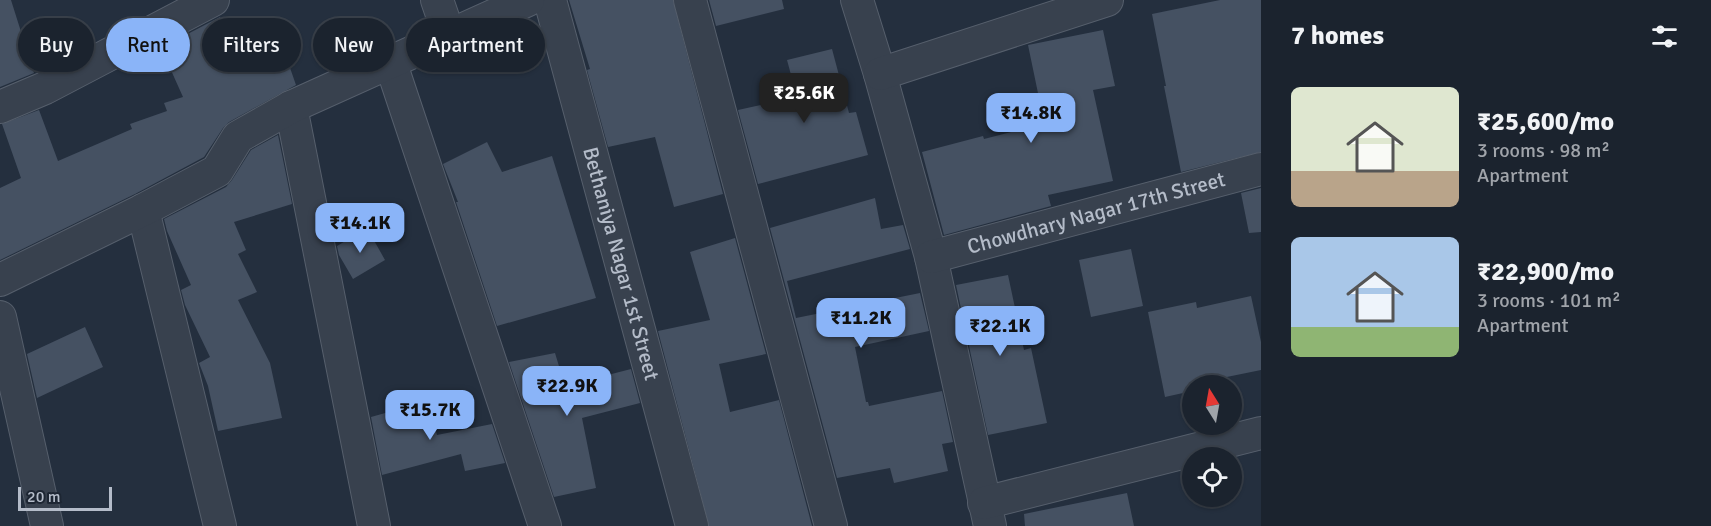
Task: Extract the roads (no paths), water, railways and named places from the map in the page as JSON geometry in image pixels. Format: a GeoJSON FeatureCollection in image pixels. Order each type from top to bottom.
{"type":"FeatureCollection","features":[{"type":"Feature","properties":{"kind":"street"},"geometry":{"type":"LineString","coordinates":[[0,107],[45,88],[213,0]]}},
{"type":"Feature","properties":{"kind":"street"},"geometry":{"type":"LineString","coordinates":[[437,0],[443,18]]}},
{"type":"Feature","properties":{"kind":"street"},"geometry":{"type":"LineString","coordinates":[[486,18],[528,0]]}},
{"type":"Feature","properties":{"kind":"street","name":"Bethaniya Nagar 1st Street"},"geometry":{"type":"LineString","coordinates":[[550,0],[692,526]]}},
{"type":"Feature","properties":{"kind":"street"},"geometry":{"type":"LineString","coordinates":[[690,0],[831,526]]}},
{"type":"Feature","properties":{"kind":"street"},"geometry":{"type":"LineString","coordinates":[[857,0],[931,256],[987,514],[1261,433]]}},
{"type":"Feature","properties":{"kind":"street"},"geometry":{"type":"LineString","coordinates":[[880,74],[1107,0]]}},
{"type":"Feature","properties":{"kind":"street"},"geometry":{"type":"LineString","coordinates":[[0,279],[143,210],[217,171],[238,137],[291,107],[366,72]]}},
{"type":"Feature","properties":{"kind":"street"},"geometry":{"type":"LineString","coordinates":[[394,72],[546,526]]}},
{"type":"Feature","properties":{"kind":"street"},"geometry":{"type":"LineString","coordinates":[[291,107],[374,526]]}},
{"type":"Feature","properties":{"kind":"street","name":"Chowdhary Nagar 17th Street"},"geometry":{"type":"LineString","coordinates":[[931,256],[1261,169]]}},
{"type":"Feature","properties":{"kind":"street"},"geometry":{"type":"LineString","coordinates":[[143,210],[219,526]]}},
{"type":"Feature","properties":{"kind":"street"},"geometry":{"type":"LineString","coordinates":[[0,317],[47,526]]}}]}
